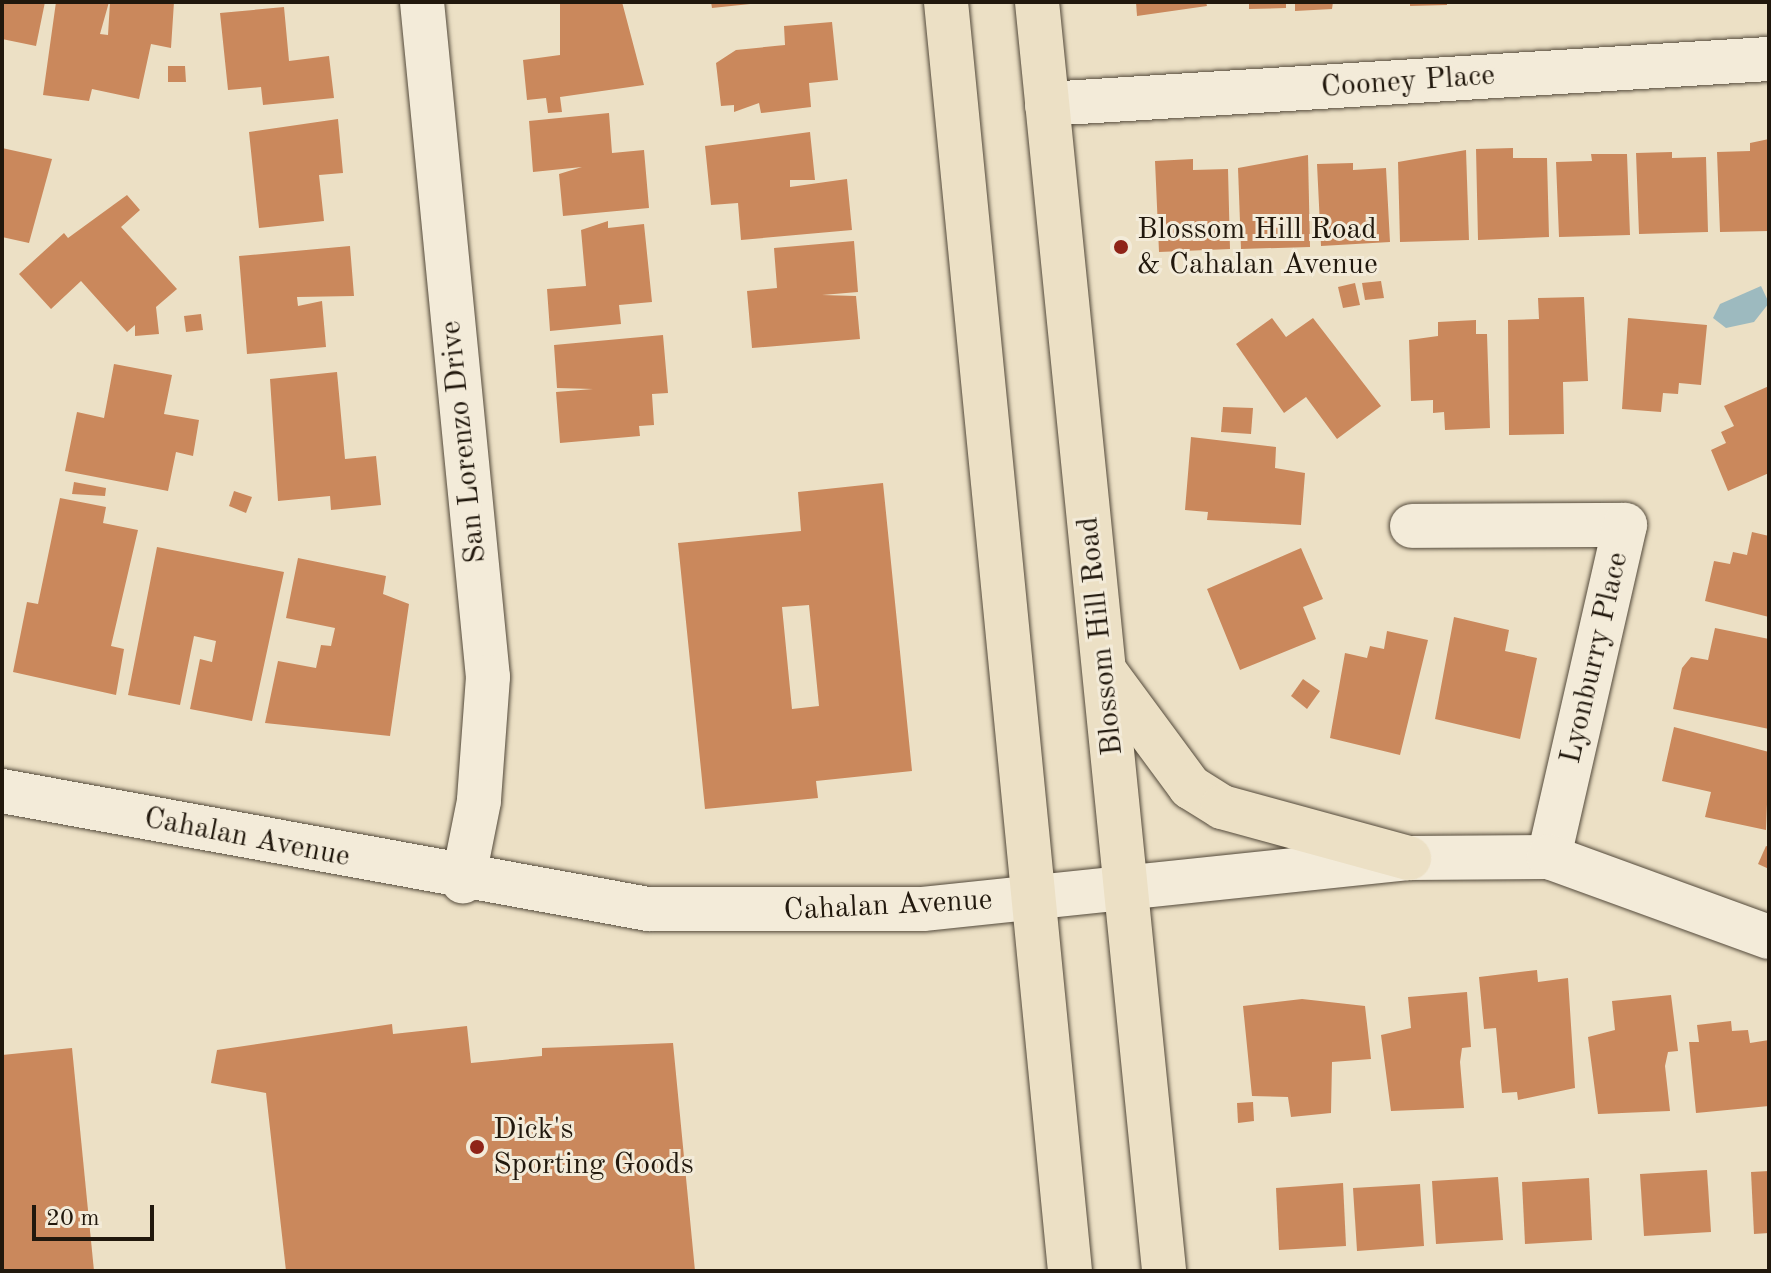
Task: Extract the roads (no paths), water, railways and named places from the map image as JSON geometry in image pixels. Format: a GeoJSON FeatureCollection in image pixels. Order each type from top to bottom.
{"type":"FeatureCollection","features":[{"type":"Feature","properties":{"kind":"main road"},"geometry":{"type":"LineString","coordinates":[[946,2],[1070,1271]]}},
{"type":"Feature","properties":{"kind":"main road","name":"Blossom Hill Road"},"geometry":{"type":"LineString","coordinates":[[1037,2],[1164,1271]]}},
{"type":"Feature","properties":{"kind":"main road"},"geometry":{"type":"LineString","coordinates":[[1103,669],[1201,794],[1255,818],[1409,858]]}},
{"type":"Feature","properties":{"kind":"street","name":"San Lorenzo Drive"},"geometry":{"type":"LineString","coordinates":[[422,2],[488,677],[479,801],[463,881]]}},
{"type":"Feature","properties":{"kind":"street","name":"Cooney Place"},"geometry":{"type":"LineString","coordinates":[[1047,104],[1769,59]]}},
{"type":"Feature","properties":{"kind":"street","name":"Lyonburry Place"},"geometry":{"type":"LineString","coordinates":[[1412,526],[1625,525],[1549,857]]}},
{"type":"Feature","properties":{"kind":"street","name":"Cahalan Avenue"},"geometry":{"type":"LineString","coordinates":[[2,791],[463,881],[702,913],[1128,891],[1409,858],[1549,857],[1769,937]]}},
{"type":"Feature","properties":{"kind":"water"},"geometry":{"type":"Polygon","coordinates":[[[1761,286],[1769,303],[1754,322],[1726,328],[1713,318],[1720,304],[1761,286]]]}},
{"type":"Feature","properties":{"kind":"place","name":"Blossom Hill Road & Cahalan Avenue"},"geometry":{"type":"Point","coordinates":[1121,247]}},
{"type":"Feature","properties":{"kind":"place","name":"Dick's Sporting Goods"},"geometry":{"type":"Point","coordinates":[477,1147]}}]}
